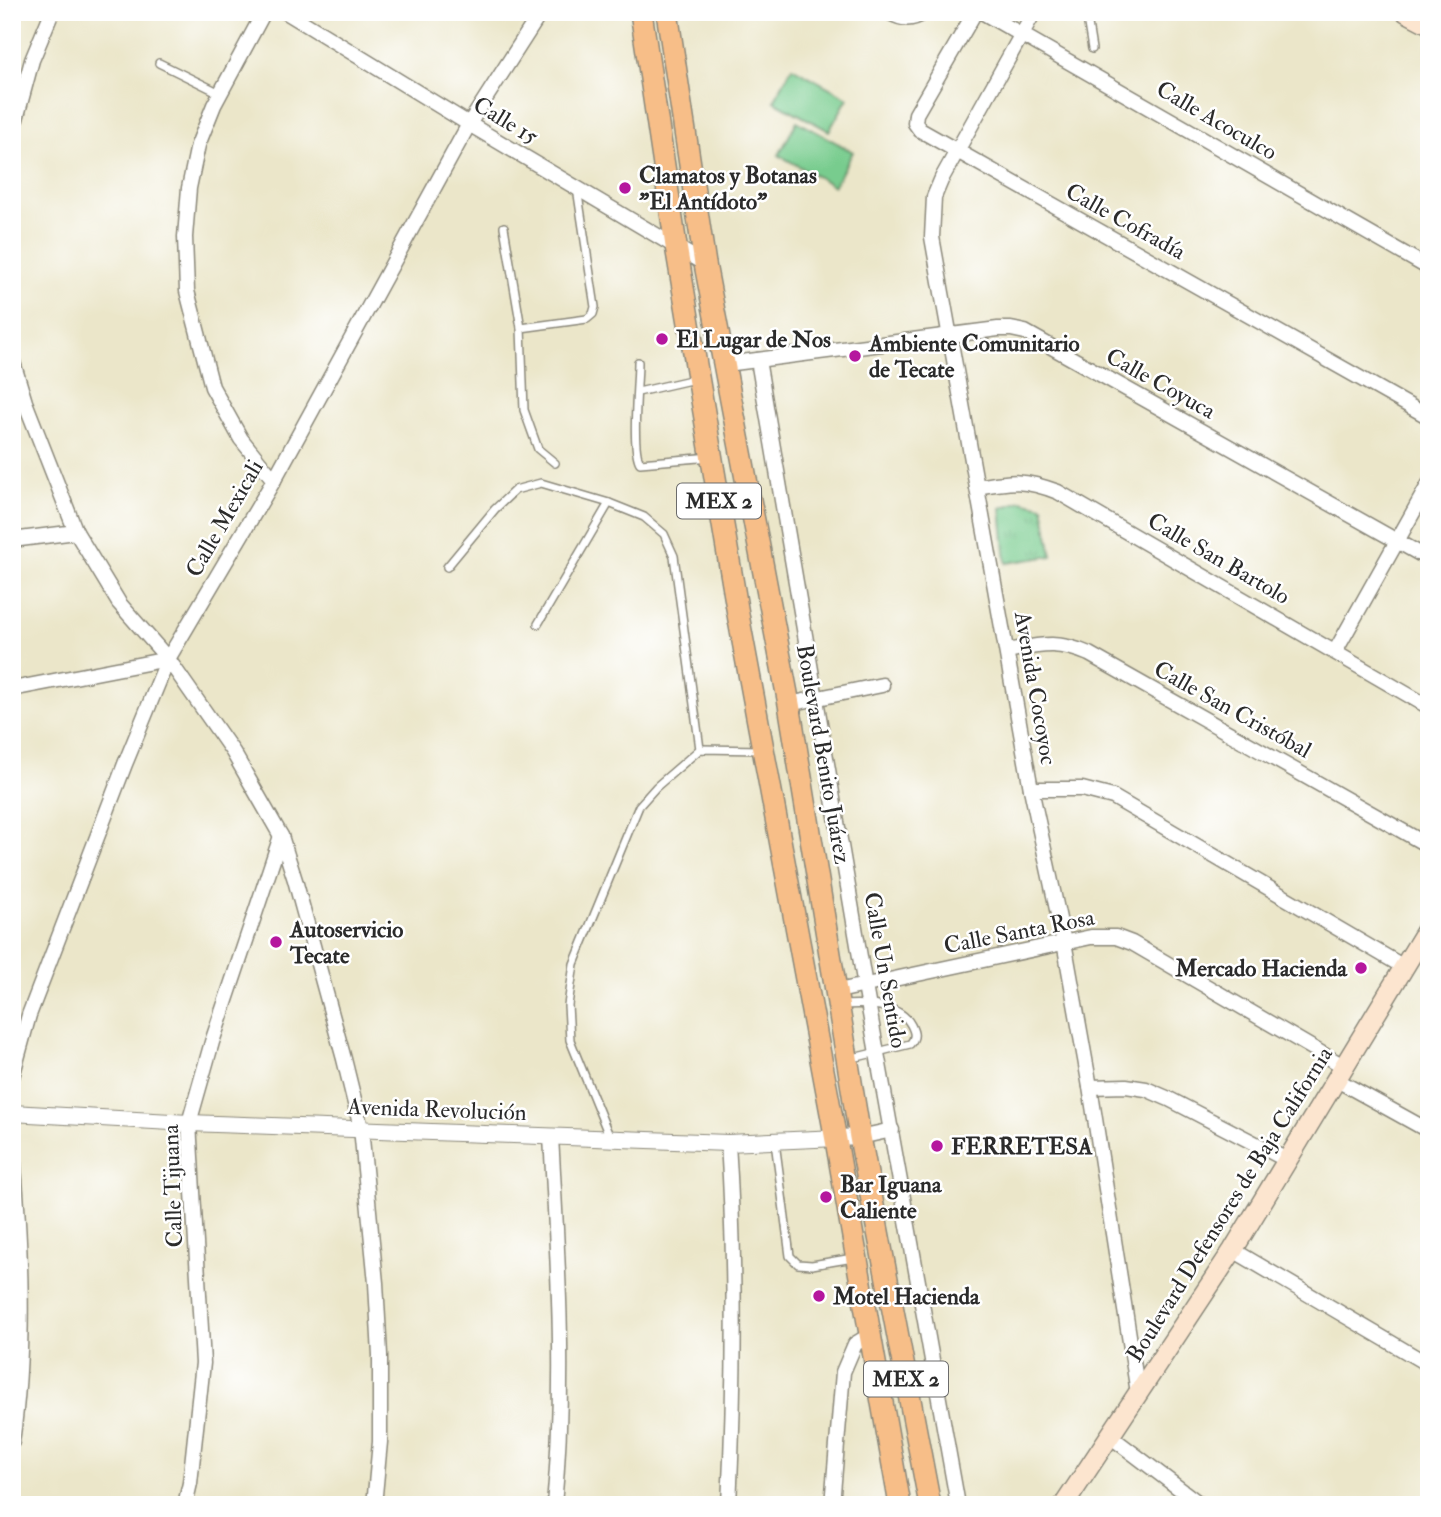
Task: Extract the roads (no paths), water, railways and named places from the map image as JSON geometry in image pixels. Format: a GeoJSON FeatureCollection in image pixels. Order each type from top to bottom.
{"type":"FeatureCollection","features":[{"type":"Feature","properties":{"kind":"main road","name":"MEX 2"},"geometry":{"type":"LineString","coordinates":[[641,12],[698,379],[900,1505]]}},
{"type":"Feature","properties":{"kind":"main road","name":"Boulevard Benito Juárez"},"geometry":{"type":"LineString","coordinates":[[667,12],[705,264],[789,704],[860,1137],[930,1505]]}},
{"type":"Feature","properties":{"kind":"main road"},"geometry":{"type":"LineString","coordinates":[[1406,12],[1429,24]]}},
{"type":"Feature","properties":{"kind":"main road","name":"Boulevard Defensores de Baja California"},"geometry":{"type":"LineString","coordinates":[[1064,1505],[1233,1250],[1428,929]]}},
{"type":"Feature","properties":{"kind":"street"},"geometry":{"type":"LineString","coordinates":[[12,134],[32,60],[52,12]]}},
{"type":"Feature","properties":{"kind":"street"},"geometry":{"type":"LineString","coordinates":[[264,12],[220,93],[198,145],[189,188],[185,237],[187,291],[212,387],[241,439],[274,480]]}},
{"type":"Feature","properties":{"kind":"street","name":"Calle 15"},"geometry":{"type":"LineString","coordinates":[[286,12],[705,264]]}},
{"type":"Feature","properties":{"kind":"street","name":"Calle Mexicali"},"geometry":{"type":"LineString","coordinates":[[12,1077],[29,1015],[168,659],[274,480],[469,124],[541,12]]}},
{"type":"Feature","properties":{"kind":"street"},"geometry":{"type":"LineString","coordinates":[[888,12],[900,19],[912,20],[925,12]]}},
{"type":"Feature","properties":{"kind":"street","name":"Calle Cofradía"},"geometry":{"type":"LineString","coordinates":[[975,12],[916,114],[915,123],[920,130],[1429,417]]}},
{"type":"Feature","properties":{"kind":"street","name":"Calle Acoculco"},"geometry":{"type":"LineString","coordinates":[[982,12],[1429,268]]}},
{"type":"Feature","properties":{"kind":"street","name":"Avenida Cocoyoc"},"geometry":{"type":"LineString","coordinates":[[1034,12],[934,197],[932,237],[1031,789],[1064,942],[1090,1087],[1138,1393]]}},
{"type":"Feature","properties":{"kind":"street","name":"Calle Coyuca"},"geometry":{"type":"LineString","coordinates":[[726,364],[1011,329],[1025,332],[1429,559]]}},
{"type":"Feature","properties":{"kind":"street"},"geometry":{"type":"LineString","coordinates":[[12,359],[25,402],[76,532],[119,603],[168,659],[233,752],[281,836],[309,928],[361,1128],[380,1355],[380,1441],[374,1505]]}},
{"type":"Feature","properties":{"kind":"street","name":"Calle Un Sentido"},"geometry":{"type":"LineString","coordinates":[[758,360],[865,986],[958,1505]]}},
{"type":"Feature","properties":{"kind":"street","name":"Calle San Bartolo"},"geometry":{"type":"LineString","coordinates":[[977,487],[1016,481],[1036,484],[1058,492],[1429,707]]}},
{"type":"Feature","properties":{"kind":"street"},"geometry":{"type":"LineString","coordinates":[[1335,652],[1429,484]]}},
{"type":"Feature","properties":{"kind":"street"},"geometry":{"type":"LineString","coordinates":[[12,540],[76,532]]}},
{"type":"Feature","properties":{"kind":"street","name":"Calle San Cristóbal"},"geometry":{"type":"LineString","coordinates":[[1007,651],[1056,644],[1071,646],[1089,654],[1429,846]]}},
{"type":"Feature","properties":{"kind":"street"},"geometry":{"type":"LineString","coordinates":[[12,689],[168,659]]}},
{"type":"Feature","properties":{"kind":"street"},"geometry":{"type":"LineString","coordinates":[[789,704],[882,685]]}},
{"type":"Feature","properties":{"kind":"street"},"geometry":{"type":"LineString","coordinates":[[1031,789],[1082,789],[1113,797],[1404,967]]}},
{"type":"Feature","properties":{"kind":"street","name":"Calle Tijuana"},"geometry":{"type":"LineString","coordinates":[[185,1505],[190,1483],[203,1363],[189,1123],[212,1042],[281,836]]}},
{"type":"Feature","properties":{"kind":"street","name":"Calle Santa Rosa"},"geometry":{"type":"LineString","coordinates":[[839,998],[865,986],[1064,942],[1103,935],[1116,937],[1132,943],[1429,1131]]}},
{"type":"Feature","properties":{"kind":"street"},"geometry":{"type":"LineString","coordinates":[[1090,1087],[1126,1086],[1146,1089],[1287,1160]]}},
{"type":"Feature","properties":{"kind":"street","name":"Avenida Revolución"},"geometry":{"type":"LineString","coordinates":[[12,1113],[189,1123],[728,1143],[860,1137]]}},
{"type":"Feature","properties":{"kind":"street"},"geometry":{"type":"LineString","coordinates":[[860,1137],[892,1130]]}},
{"type":"Feature","properties":{"kind":"street"},"geometry":{"type":"LineString","coordinates":[[551,1137],[559,1280],[561,1385],[554,1505]]}},
{"type":"Feature","properties":{"kind":"street"},"geometry":{"type":"LineString","coordinates":[[728,1143],[734,1394],[729,1505]]}},
{"type":"Feature","properties":{"kind":"street"},"geometry":{"type":"LineString","coordinates":[[12,1144],[17,1195],[20,1349],[18,1405],[12,1442]]}},
{"type":"Feature","properties":{"kind":"street"},"geometry":{"type":"LineString","coordinates":[[1233,1250],[1429,1365]]}},
{"type":"Feature","properties":{"kind":"street"},"geometry":{"type":"LineString","coordinates":[[832,1505],[843,1372],[855,1344],[870,1335]]}},
{"type":"Feature","properties":{"kind":"street"},"geometry":{"type":"LineString","coordinates":[[1110,1436],[1201,1505]]}},
{"type":"Feature","properties":{"kind":"lane"},"geometry":{"type":"LineString","coordinates":[[1086,12],[1092,49]]}},
{"type":"Feature","properties":{"kind":"lane"},"geometry":{"type":"LineString","coordinates":[[159,63],[220,93]]}},
{"type":"Feature","properties":{"kind":"lane"},"geometry":{"type":"LineString","coordinates":[[521,328],[587,319],[593,314],[595,307],[577,187]]}},
{"type":"Feature","properties":{"kind":"lane"},"geometry":{"type":"LineString","coordinates":[[504,227],[521,328],[524,410],[538,449],[555,463]]}},
{"type":"Feature","properties":{"kind":"lane"},"geometry":{"type":"LineString","coordinates":[[638,362],[636,458],[640,463],[712,457]]}},
{"type":"Feature","properties":{"kind":"lane"},"geometry":{"type":"LineString","coordinates":[[638,392],[698,379]]}},
{"type":"Feature","properties":{"kind":"lane"},"geometry":{"type":"LineString","coordinates":[[447,567],[495,509],[515,490],[541,483],[609,503],[645,517],[664,534],[674,556],[700,749]]}},
{"type":"Feature","properties":{"kind":"lane"},"geometry":{"type":"LineString","coordinates":[[538,624],[609,503]]}},
{"type":"Feature","properties":{"kind":"lane"},"geometry":{"type":"LineString","coordinates":[[610,1139],[570,1040],[568,1005],[574,964],[639,806],[656,787],[700,749],[763,750]]}},
{"type":"Feature","properties":{"kind":"lane"},"geometry":{"type":"LineString","coordinates":[[839,998],[901,1013],[907,1017],[915,1033],[910,1044],[848,1059]]}},
{"type":"Feature","properties":{"kind":"lane"},"geometry":{"type":"LineString","coordinates":[[775,1142],[790,1256],[798,1264],[812,1265],[857,1258]]}},
{"type":"Feature","properties":{"kind":"place","name":"Clamatos y Botanas \"El Antídoto\""},"geometry":{"type":"Point","coordinates":[625,188]}},
{"type":"Feature","properties":{"kind":"place","name":"El Lugar de Nos"},"geometry":{"type":"Point","coordinates":[662,339]}},
{"type":"Feature","properties":{"kind":"place","name":"Ambiente Comunitario de Tecate"},"geometry":{"type":"Point","coordinates":[855,356]}},
{"type":"Feature","properties":{"kind":"place","name":"Autoservicio Tecate"},"geometry":{"type":"Point","coordinates":[276,942]}},
{"type":"Feature","properties":{"kind":"place","name":"Mercado Hacienda"},"geometry":{"type":"Point","coordinates":[1361,968]}},
{"type":"Feature","properties":{"kind":"place","name":"FERRETESA"},"geometry":{"type":"Point","coordinates":[937,1146]}},
{"type":"Feature","properties":{"kind":"place","name":"Bar Iguana Caliente"},"geometry":{"type":"Point","coordinates":[826,1197]}},
{"type":"Feature","properties":{"kind":"place","name":"Motel Hacienda"},"geometry":{"type":"Point","coordinates":[819,1296]}}]}
